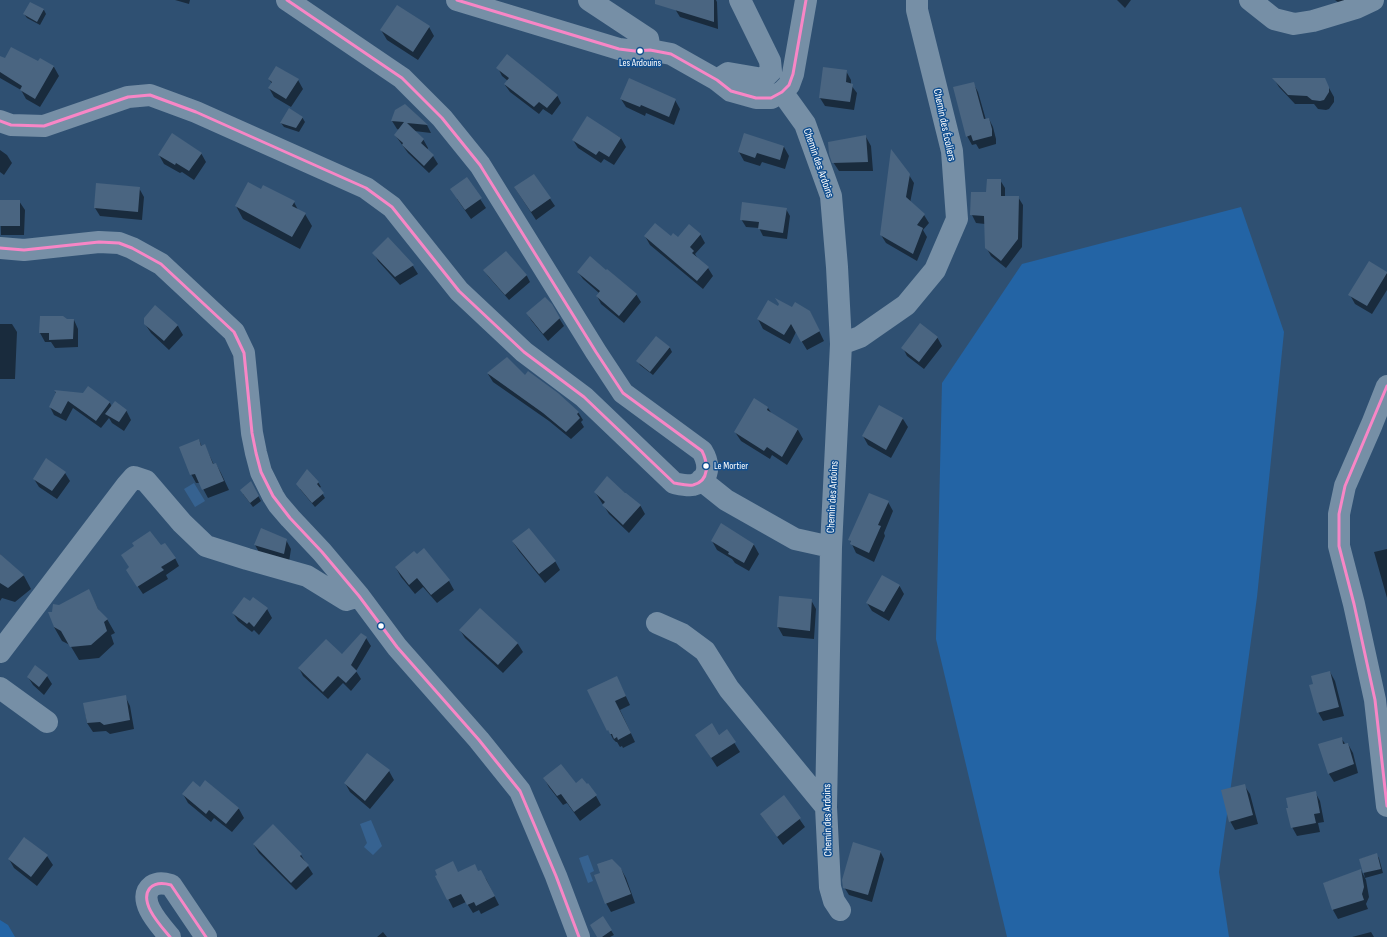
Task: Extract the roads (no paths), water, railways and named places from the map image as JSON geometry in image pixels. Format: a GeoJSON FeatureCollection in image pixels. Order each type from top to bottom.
{"type":"FeatureCollection","features":[{"type":"Feature","properties":{"kind":"street"},"geometry":{"type":"LineString","coordinates":[[0,121],[11,125],[44,126],[128,97],[150,95],[196,112],[366,188],[392,207],[459,291],[524,352],[584,397],[674,482],[692,485],[701,480],[706,474],[708,468],[707,459],[702,451],[623,393],[480,165],[442,118],[402,78],[287,0]]}},
{"type":"Feature","properties":{"kind":"street"},"geometry":{"type":"LineString","coordinates":[[457,0],[619,50],[650,50],[671,54],[717,80],[731,91],[756,98],[771,98],[782,92],[789,85],[793,74],[806,0]]}},
{"type":"Feature","properties":{"kind":"street"},"geometry":{"type":"LineString","coordinates":[[589,0],[648,39],[650,50]]}},
{"type":"Feature","properties":{"kind":"street"},"geometry":{"type":"LineString","coordinates":[[717,80],[728,73],[763,79],[771,72],[770,61],[740,0]]}},
{"type":"Feature","properties":{"kind":"street","name":"Chemin des Écoliers"},"geometry":{"type":"LineString","coordinates":[[841,344],[860,337],[906,305],[935,270],[957,219],[952,151],[917,10],[917,0]]}},
{"type":"Feature","properties":{"kind":"street"},"geometry":{"type":"LineString","coordinates":[[1250,0],[1274,19],[1294,24],[1313,21],[1356,8],[1373,0]]}},
{"type":"Feature","properties":{"kind":"street","name":"Chemin des Ardoins"},"geometry":{"type":"LineString","coordinates":[[782,92],[805,124],[831,196],[841,344],[831,548],[826,807],[830,887],[834,901],[840,910]]}},
{"type":"Feature","properties":{"kind":"street"},"geometry":{"type":"LineString","coordinates":[[0,248],[24,250],[99,242],[119,243],[132,248],[161,264],[234,332],[244,353],[252,433],[261,472],[278,504],[322,552],[359,596],[397,647],[479,740],[520,791],[556,876],[579,937]]}},
{"type":"Feature","properties":{"kind":"street"},"geometry":{"type":"LineString","coordinates":[[1387,386],[1345,486],[1339,514],[1339,546],[1354,604],[1375,700],[1387,806]]}},
{"type":"Feature","properties":{"kind":"street"},"geometry":{"type":"LineString","coordinates":[[0,652],[134,477],[146,481],[182,523],[206,546],[307,576],[346,600],[359,596]]}},
{"type":"Feature","properties":{"kind":"street"},"geometry":{"type":"LineString","coordinates":[[701,480],[726,500],[795,539],[831,548]]}},
{"type":"Feature","properties":{"kind":"street"},"geometry":{"type":"LineString","coordinates":[[657,623],[682,634],[705,651],[729,689],[826,807]]}},
{"type":"Feature","properties":{"kind":"street"},"geometry":{"type":"LineString","coordinates":[[0,688],[47,722]]}},
{"type":"Feature","properties":{"kind":"street"},"geometry":{"type":"LineString","coordinates":[[170,937],[154,916],[147,903],[146,894],[155,884],[163,883],[170,885],[206,937]]}},
{"type":"Feature","properties":{"kind":"place","name":"Les Ardouins"},"geometry":{"type":"Point","coordinates":[640,51]}},
{"type":"Feature","properties":{"kind":"place","name":"Le Mortier"},"geometry":{"type":"Point","coordinates":[706,466]}}]}
